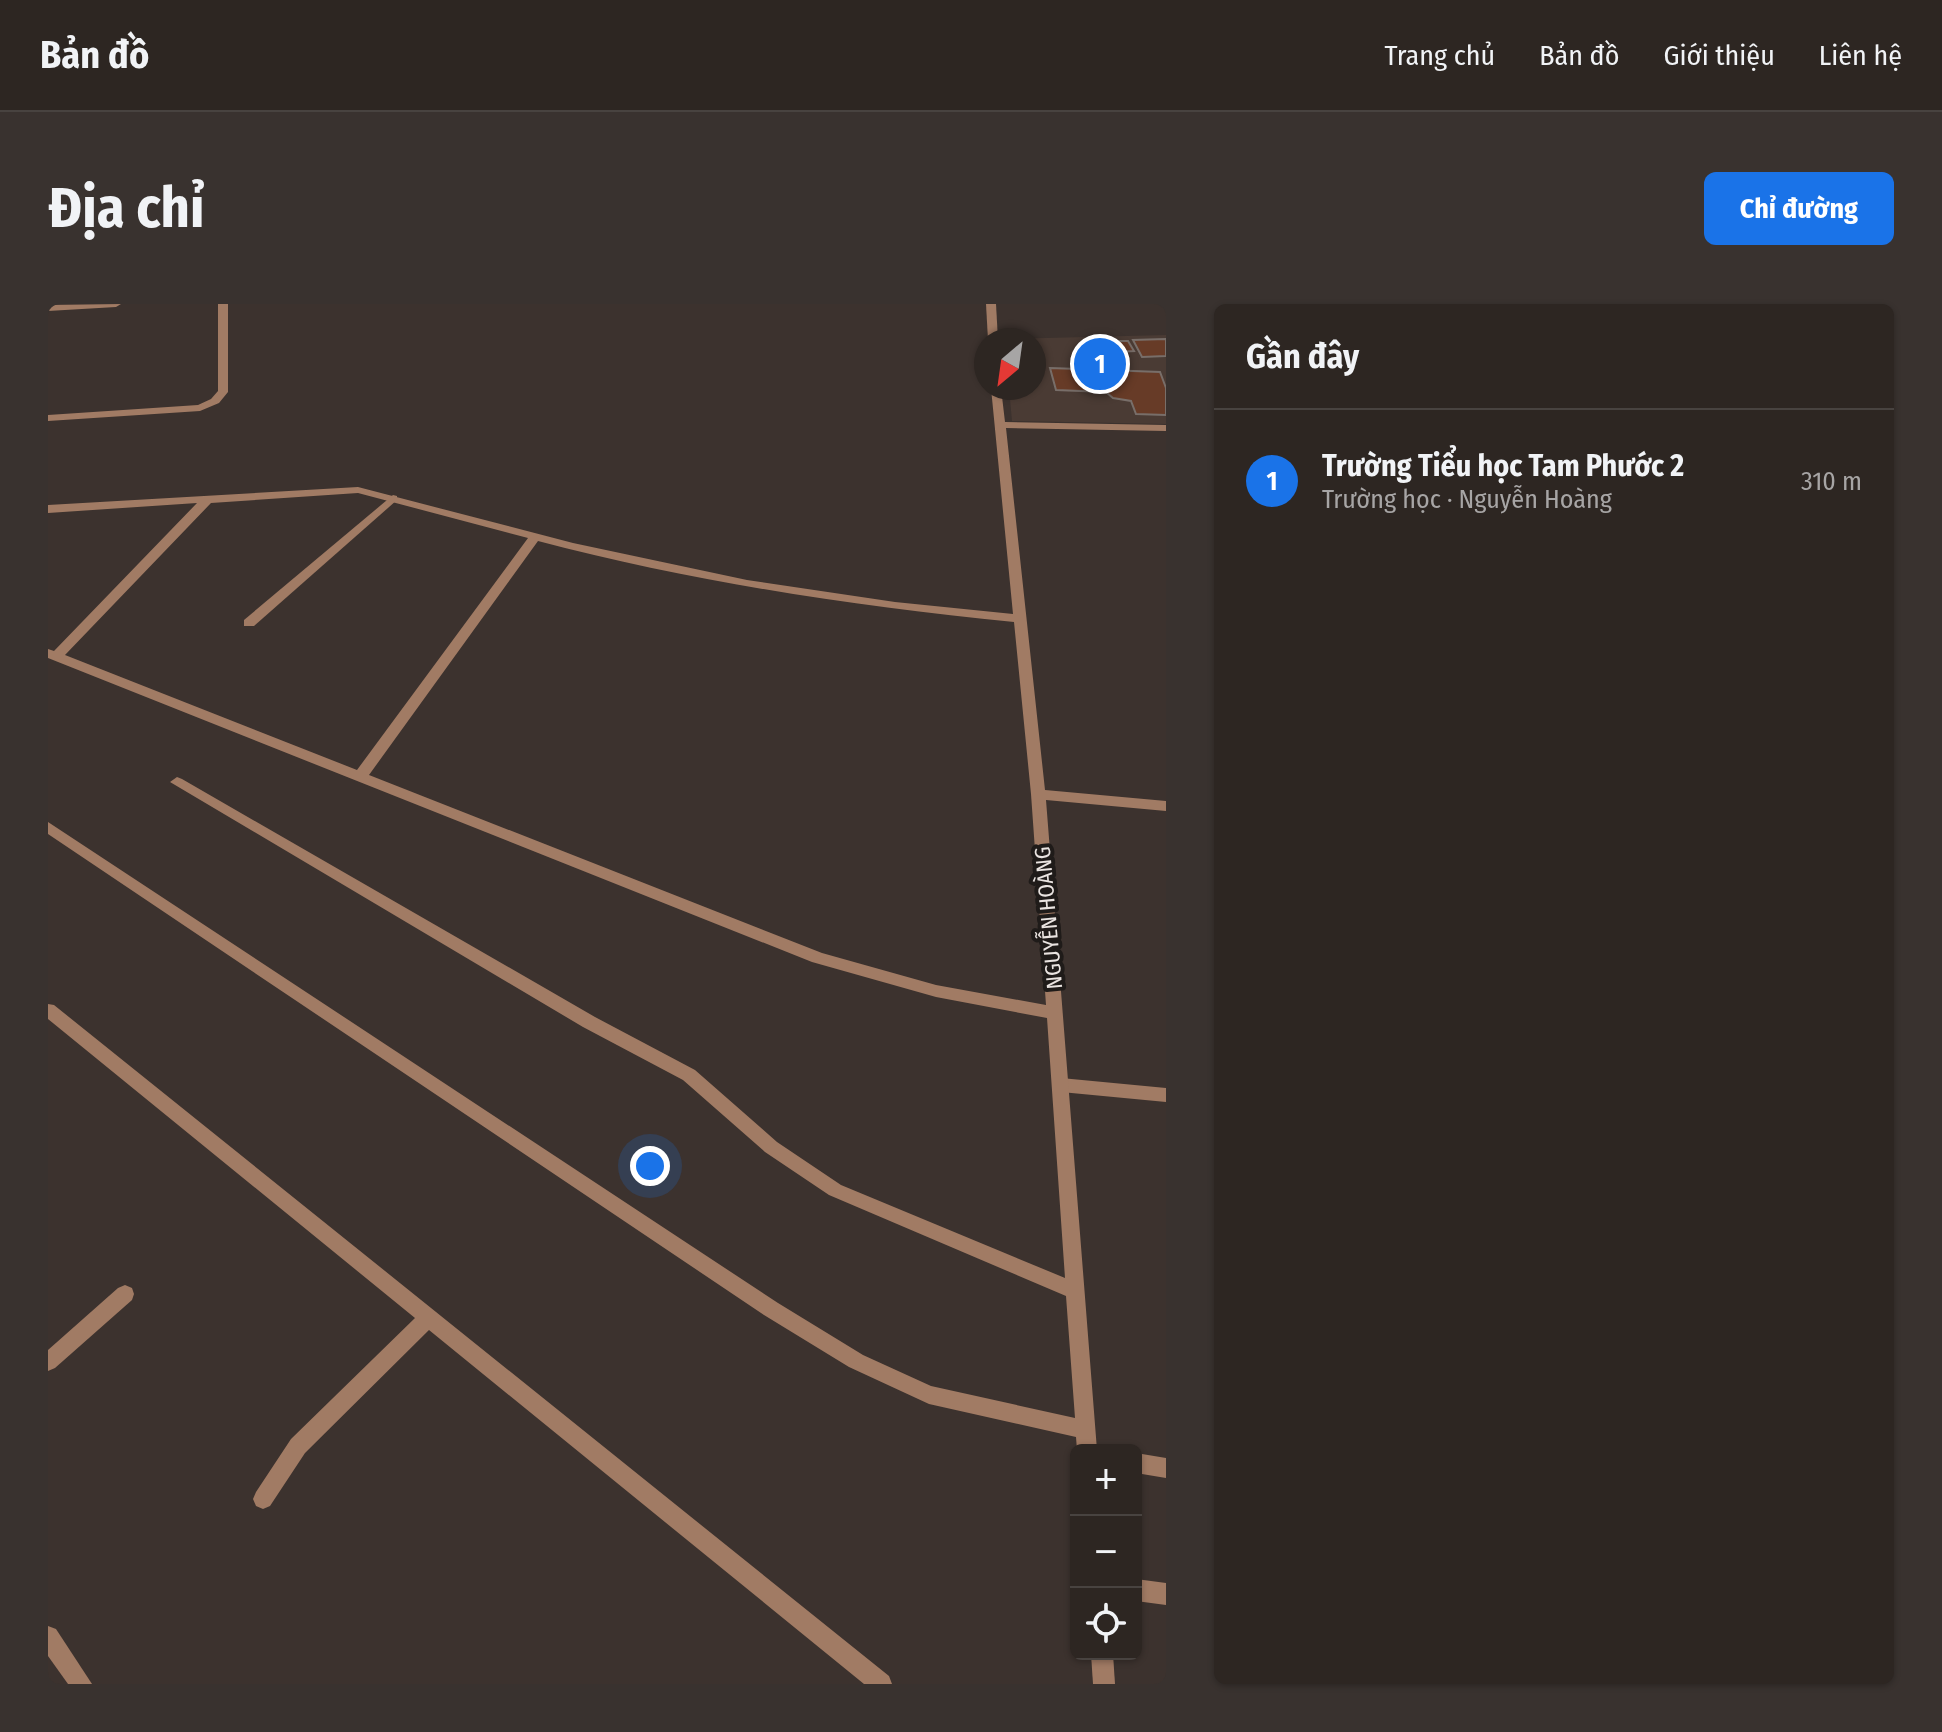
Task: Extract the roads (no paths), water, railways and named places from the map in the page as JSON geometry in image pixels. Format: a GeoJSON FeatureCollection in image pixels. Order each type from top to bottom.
{"type":"FeatureCollection","features":[{"type":"Feature","properties":{"kind":"street"},"geometry":{"type":"LineString","coordinates":[[48,308],[116,304]]}},
{"type":"Feature","properties":{"kind":"street"},"geometry":{"type":"LineString","coordinates":[[48,418],[200,408],[215,401],[223,392],[223,304]]}},
{"type":"Feature","properties":{"kind":"street"},"geometry":{"type":"LineString","coordinates":[[991,304],[992,328]]}},
{"type":"Feature","properties":{"kind":"street","name":"NGUYỄN HOÀNG"},"geometry":{"type":"LineString","coordinates":[[997,400],[1038,794],[1087,1444]]}},
{"type":"Feature","properties":{"kind":"street"},"geometry":{"type":"LineString","coordinates":[[999,425],[1166,428]]}},
{"type":"Feature","properties":{"kind":"street"},"geometry":{"type":"LineString","coordinates":[[48,509],[343,490],[393,498],[572,546],[747,584],[895,606],[1018,618]]}},
{"type":"Feature","properties":{"kind":"street"},"geometry":{"type":"LineString","coordinates":[[249,623],[393,498]]}},
{"type":"Feature","properties":{"kind":"street"},"geometry":{"type":"LineString","coordinates":[[206,501],[52,654],[818,958],[936,991],[1055,1013]]}},
{"type":"Feature","properties":{"kind":"street"},"geometry":{"type":"LineString","coordinates":[[359,778],[536,535]]}},
{"type":"Feature","properties":{"kind":"street"},"geometry":{"type":"LineString","coordinates":[[177,782],[575,1014],[689,1075],[771,1147],[835,1190],[1077,1292]]}},
{"type":"Feature","properties":{"kind":"street"},"geometry":{"type":"LineString","coordinates":[[1038,794],[1166,806]]}},
{"type":"Feature","properties":{"kind":"street"},"geometry":{"type":"LineString","coordinates":[[48,827],[745,1292],[856,1361],[929,1395],[1086,1430]]}},
{"type":"Feature","properties":{"kind":"street"},"geometry":{"type":"LineString","coordinates":[[48,1010],[881,1684]]}},
{"type":"Feature","properties":{"kind":"street"},"geometry":{"type":"LineString","coordinates":[[1061,1085],[1165,1100]]}},
{"type":"Feature","properties":{"kind":"street"},"geometry":{"type":"LineString","coordinates":[[48,1362],[125,1294]]}},
{"type":"Feature","properties":{"kind":"street"},"geometry":{"type":"LineString","coordinates":[[263,1499],[298,1446],[427,1319]]}},
{"type":"Feature","properties":{"kind":"street"},"geometry":{"type":"LineString","coordinates":[[1142,1464],[1166,1468]]}},
{"type":"Feature","properties":{"kind":"street"},"geometry":{"type":"LineString","coordinates":[[1142,1591],[1166,1594]]}},
{"type":"Feature","properties":{"kind":"street"},"geometry":{"type":"LineString","coordinates":[[48,1637],[81,1684]]}},
{"type":"Feature","properties":{"kind":"street"},"geometry":{"type":"LineString","coordinates":[[1102,1660],[1104,1684]]}},
{"type":"Feature","properties":{"kind":"place","name":"Trường Tiểu học Tam Phước 2"},"geometry":{"type":"Point","coordinates":[1100,364]}}]}
